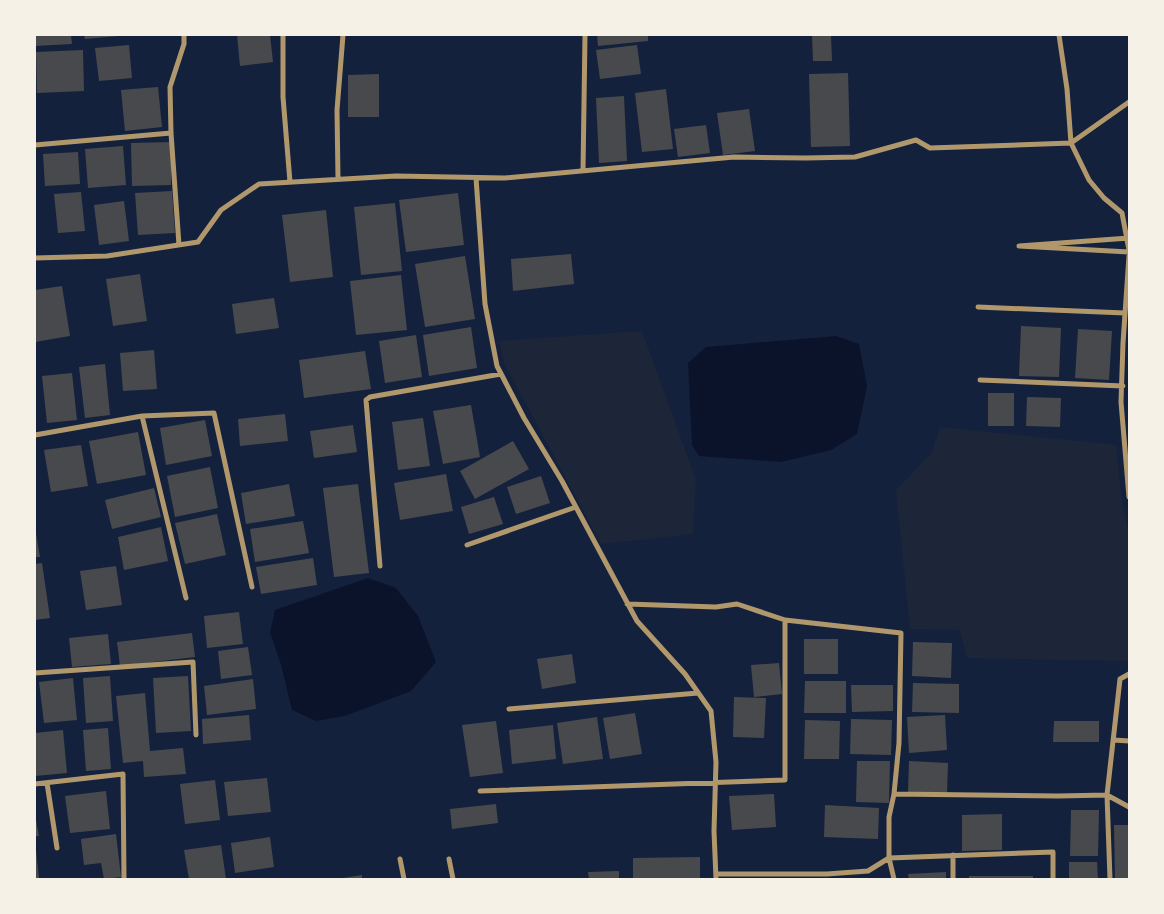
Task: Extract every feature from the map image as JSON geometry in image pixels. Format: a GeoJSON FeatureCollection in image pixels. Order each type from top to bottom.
{"type":"FeatureCollection","features":[{"type":"Feature","properties":{"kind":"street"},"geometry":{"type":"LineString","coordinates":[[179,245],[170,87],[184,44],[184,35]]}},
{"type":"Feature","properties":{"kind":"street"},"geometry":{"type":"LineString","coordinates":[[282,35],[283,97],[290,182]]}},
{"type":"Feature","properties":{"kind":"street"},"geometry":{"type":"LineString","coordinates":[[338,179],[337,110],[343,35]]}},
{"type":"Feature","properties":{"kind":"street"},"geometry":{"type":"LineString","coordinates":[[583,171],[585,35]]}},
{"type":"Feature","properties":{"kind":"street"},"geometry":{"type":"LineString","coordinates":[[1059,35],[1067,89],[1071,143],[1089,180],[1104,198],[1122,213],[1129,251],[1020,246],[1129,238]]}},
{"type":"Feature","properties":{"kind":"street"},"geometry":{"type":"LineString","coordinates":[[35,258],[107,256],[198,242],[222,210],[259,184],[396,176],[505,178],[734,157],[855,157],[916,140],[930,148],[1071,143],[1129,102]]}},
{"type":"Feature","properties":{"kind":"street"},"geometry":{"type":"LineString","coordinates":[[35,145],[172,133]]}},
{"type":"Feature","properties":{"kind":"street"},"geometry":{"type":"LineString","coordinates":[[476,178],[485,304],[497,366],[637,621],[685,674],[711,711],[716,762],[716,876],[827,874],[868,871],[889,858],[1053,852],[1053,879]]}},
{"type":"Feature","properties":{"kind":"street"},"geometry":{"type":"LineString","coordinates":[[1122,213],[1129,211]]}},
{"type":"Feature","properties":{"kind":"street"},"geometry":{"type":"LineString","coordinates":[[1129,256],[1123,343],[1122,402],[1129,493]]}},
{"type":"Feature","properties":{"kind":"street"},"geometry":{"type":"LineString","coordinates":[[978,307],[1125,313]]}},
{"type":"Feature","properties":{"kind":"street"},"geometry":{"type":"LineString","coordinates":[[380,566],[366,400],[370,397],[501,374]]}},
{"type":"Feature","properties":{"kind":"street"},"geometry":{"type":"LineString","coordinates":[[980,380],[1123,386]]}},
{"type":"Feature","properties":{"kind":"street"},"geometry":{"type":"LineString","coordinates":[[35,435],[142,416],[214,413],[252,586]]}},
{"type":"Feature","properties":{"kind":"street"},"geometry":{"type":"LineString","coordinates":[[142,416],[186,598]]}},
{"type":"Feature","properties":{"kind":"street"},"geometry":{"type":"LineString","coordinates":[[467,545],[576,507]]}},
{"type":"Feature","properties":{"kind":"street"},"geometry":{"type":"LineString","coordinates":[[628,604],[716,607],[737,604],[785,620],[901,633],[900,743],[894,794],[889,817],[889,858],[894,879]]}},
{"type":"Feature","properties":{"kind":"street"},"geometry":{"type":"LineString","coordinates":[[480,791],[785,780],[785,620]]}},
{"type":"Feature","properties":{"kind":"street"},"geometry":{"type":"LineString","coordinates":[[35,673],[193,662],[196,735]]}},
{"type":"Feature","properties":{"kind":"street"},"geometry":{"type":"LineString","coordinates":[[1110,879],[1106,795],[1120,680],[1129,674]]}},
{"type":"Feature","properties":{"kind":"street"},"geometry":{"type":"LineString","coordinates":[[509,708],[698,693]]}},
{"type":"Feature","properties":{"kind":"street"},"geometry":{"type":"LineString","coordinates":[[1113,740],[1129,741]]}},
{"type":"Feature","properties":{"kind":"street"},"geometry":{"type":"LineString","coordinates":[[35,784],[123,774],[124,879]]}},
{"type":"Feature","properties":{"kind":"street"},"geometry":{"type":"LineString","coordinates":[[47,784],[57,848]]}},
{"type":"Feature","properties":{"kind":"street"},"geometry":{"type":"LineString","coordinates":[[894,794],[1106,795],[1129,807]]}},
{"type":"Feature","properties":{"kind":"street"},"geometry":{"type":"LineString","coordinates":[[953,856],[953,879]]}},
{"type":"Feature","properties":{"kind":"street"},"geometry":{"type":"LineString","coordinates":[[400,859],[404,879]]}},
{"type":"Feature","properties":{"kind":"street"},"geometry":{"type":"LineString","coordinates":[[449,859],[453,879]]}},
{"type":"Feature","properties":{"kind":"shaded area"},"geometry":{"type":"Polygon","coordinates":[[[642,331],[696,480],[693,534],[601,544],[505,365],[499,341],[642,331]]]}},
{"type":"Feature","properties":{"kind":"shaded area"},"geometry":{"type":"Polygon","coordinates":[[[836,336],[859,344],[867,386],[857,434],[831,450],[781,462],[699,456],[692,445],[688,363],[706,347],[836,336]]]}},
{"type":"Feature","properties":{"kind":"shaded area"},"geometry":{"type":"Polygon","coordinates":[[[940,427],[1116,445],[1122,503],[1129,534],[1129,658],[1126,661],[967,658],[960,630],[910,629],[896,490],[932,452],[940,427]]]}},
{"type":"Feature","properties":{"kind":"shaded area"},"geometry":{"type":"Polygon","coordinates":[[[368,578],[396,588],[418,616],[436,662],[411,691],[345,716],[316,721],[292,710],[281,665],[270,633],[275,610],[368,578]]]}},
{"type":"Feature","properties":{"kind":"building"},"geometry":{"type":"Polygon","coordinates":[[[35,35],[71,35],[72,44],[35,46],[35,35]]]}},
{"type":"Feature","properties":{"kind":"building"},"geometry":{"type":"Polygon","coordinates":[[[84,35],[118,35],[118,36],[85,39],[84,35]]]}},
{"type":"Feature","properties":{"kind":"building"},"geometry":{"type":"Polygon","coordinates":[[[237,35],[270,35],[273,62],[240,66],[237,35]]]}},
{"type":"Feature","properties":{"kind":"building"},"geometry":{"type":"Polygon","coordinates":[[[597,35],[648,35],[648,41],[598,46],[597,35]]]}},
{"type":"Feature","properties":{"kind":"building"},"geometry":{"type":"Polygon","coordinates":[[[812,35],[831,35],[832,61],[813,61],[812,35]]]}},
{"type":"Feature","properties":{"kind":"building"},"geometry":{"type":"Polygon","coordinates":[[[129,45],[132,78],[99,81],[95,48],[129,45]]]}},
{"type":"Feature","properties":{"kind":"building"},"geometry":{"type":"Polygon","coordinates":[[[637,45],[641,74],[600,79],[596,50],[637,45]]]}},
{"type":"Feature","properties":{"kind":"building"},"geometry":{"type":"Polygon","coordinates":[[[83,50],[84,91],[37,93],[36,52],[83,50]]]}},
{"type":"Feature","properties":{"kind":"building"},"geometry":{"type":"Polygon","coordinates":[[[848,73],[850,146],[811,147],[809,74],[848,73]]]}},
{"type":"Feature","properties":{"kind":"building"},"geometry":{"type":"Polygon","coordinates":[[[379,74],[379,117],[348,117],[348,75],[379,74]]]}},
{"type":"Feature","properties":{"kind":"building"},"geometry":{"type":"Polygon","coordinates":[[[158,87],[162,127],[125,131],[121,90],[158,87]]]}},
{"type":"Feature","properties":{"kind":"building"},"geometry":{"type":"Polygon","coordinates":[[[666,89],[673,149],[642,152],[635,93],[666,89]]]}},
{"type":"Feature","properties":{"kind":"building"},"geometry":{"type":"Polygon","coordinates":[[[624,96],[627,161],[599,163],[596,98],[624,96]]]}},
{"type":"Feature","properties":{"kind":"building"},"geometry":{"type":"Polygon","coordinates":[[[749,109],[755,151],[723,155],[717,113],[749,109]]]}},
{"type":"Feature","properties":{"kind":"building"},"geometry":{"type":"Polygon","coordinates":[[[706,125],[710,153],[678,157],[674,129],[706,125]]]}},
{"type":"Feature","properties":{"kind":"building"},"geometry":{"type":"Polygon","coordinates":[[[171,142],[171,185],[132,186],[131,143],[171,142]]]}},
{"type":"Feature","properties":{"kind":"building"},"geometry":{"type":"Polygon","coordinates":[[[123,146],[126,185],[88,188],[85,149],[123,146]]]}},
{"type":"Feature","properties":{"kind":"building"},"geometry":{"type":"Polygon","coordinates":[[[78,152],[80,184],[45,186],[43,154],[78,152]]]}},
{"type":"Feature","properties":{"kind":"building"},"geometry":{"type":"Polygon","coordinates":[[[172,191],[175,233],[138,235],[135,193],[172,191]]]}},
{"type":"Feature","properties":{"kind":"building"},"geometry":{"type":"Polygon","coordinates":[[[81,192],[85,231],[58,233],[54,194],[81,192]]]}},
{"type":"Feature","properties":{"kind":"building"},"geometry":{"type":"Polygon","coordinates":[[[458,193],[464,245],[406,252],[399,200],[458,193]]]}},
{"type":"Feature","properties":{"kind":"building"},"geometry":{"type":"Polygon","coordinates":[[[124,201],[129,241],[99,245],[94,205],[124,201]]]}},
{"type":"Feature","properties":{"kind":"building"},"geometry":{"type":"Polygon","coordinates":[[[395,203],[402,271],[361,275],[354,207],[395,203]]]}},
{"type":"Feature","properties":{"kind":"building"},"geometry":{"type":"Polygon","coordinates":[[[326,210],[333,277],[290,282],[282,215],[326,210]]]}},
{"type":"Feature","properties":{"kind":"building"},"geometry":{"type":"Polygon","coordinates":[[[571,254],[574,284],[513,291],[511,259],[571,254]]]}},
{"type":"Feature","properties":{"kind":"building"},"geometry":{"type":"Polygon","coordinates":[[[465,256],[475,319],[425,327],[415,264],[465,256]]]}},
{"type":"Feature","properties":{"kind":"building"},"geometry":{"type":"Polygon","coordinates":[[[140,274],[147,321],[113,326],[106,279],[140,274]]]}},
{"type":"Feature","properties":{"kind":"building"},"geometry":{"type":"Polygon","coordinates":[[[401,275],[407,330],[356,335],[350,281],[401,275]]]}},
{"type":"Feature","properties":{"kind":"building"},"geometry":{"type":"Polygon","coordinates":[[[62,286],[70,336],[35,342],[35,290],[62,286]]]}},
{"type":"Feature","properties":{"kind":"building"},"geometry":{"type":"Polygon","coordinates":[[[274,298],[279,328],[236,334],[232,304],[274,298]]]}},
{"type":"Feature","properties":{"kind":"building"},"geometry":{"type":"Polygon","coordinates":[[[1021,326],[1061,328],[1059,377],[1019,376],[1021,326]]]}},
{"type":"Feature","properties":{"kind":"building"},"geometry":{"type":"Polygon","coordinates":[[[471,327],[477,368],[429,376],[423,335],[471,327]]]}},
{"type":"Feature","properties":{"kind":"building"},"geometry":{"type":"Polygon","coordinates":[[[1078,329],[1112,331],[1109,380],[1075,378],[1078,329]]]}},
{"type":"Feature","properties":{"kind":"building"},"geometry":{"type":"Polygon","coordinates":[[[416,335],[422,377],[385,383],[379,341],[416,335]]]}},
{"type":"Feature","properties":{"kind":"building"},"geometry":{"type":"Polygon","coordinates":[[[154,350],[157,389],[123,391],[120,353],[154,350]]]}},
{"type":"Feature","properties":{"kind":"building"},"geometry":{"type":"Polygon","coordinates":[[[365,351],[371,389],[304,398],[299,360],[365,351]]]}},
{"type":"Feature","properties":{"kind":"building"},"geometry":{"type":"Polygon","coordinates":[[[105,364],[110,415],[85,418],[79,367],[105,364]]]}},
{"type":"Feature","properties":{"kind":"building"},"geometry":{"type":"Polygon","coordinates":[[[72,373],[77,420],[47,423],[42,376],[72,373]]]}},
{"type":"Feature","properties":{"kind":"building"},"geometry":{"type":"Polygon","coordinates":[[[988,393],[1014,393],[1014,426],[988,426],[988,393]]]}},
{"type":"Feature","properties":{"kind":"building"},"geometry":{"type":"Polygon","coordinates":[[[1027,397],[1061,398],[1060,427],[1026,426],[1027,397]]]}},
{"type":"Feature","properties":{"kind":"building"},"geometry":{"type":"Polygon","coordinates":[[[471,405],[480,457],[443,464],[433,411],[471,405]]]}},
{"type":"Feature","properties":{"kind":"building"},"geometry":{"type":"Polygon","coordinates":[[[285,414],[288,441],[240,446],[238,419],[285,414]]]}},
{"type":"Feature","properties":{"kind":"building"},"geometry":{"type":"Polygon","coordinates":[[[423,418],[430,466],[398,470],[392,422],[423,418]]]}},
{"type":"Feature","properties":{"kind":"building"},"geometry":{"type":"Polygon","coordinates":[[[205,420],[212,456],[166,465],[160,428],[205,420]]]}},
{"type":"Feature","properties":{"kind":"building"},"geometry":{"type":"Polygon","coordinates":[[[353,425],[357,452],[314,458],[310,431],[353,425]]]}},
{"type":"Feature","properties":{"kind":"building"},"geometry":{"type":"Polygon","coordinates":[[[138,432],[146,475],[97,484],[89,441],[138,432]]]}},
{"type":"Feature","properties":{"kind":"building"},"geometry":{"type":"Polygon","coordinates":[[[513,441],[529,469],[475,499],[460,471],[513,441]]]}},
{"type":"Feature","properties":{"kind":"building"},"geometry":{"type":"Polygon","coordinates":[[[81,445],[88,486],[51,492],[44,450],[81,445]]]}},
{"type":"Feature","properties":{"kind":"building"},"geometry":{"type":"Polygon","coordinates":[[[210,467],[218,508],[175,517],[167,476],[210,467]]]}},
{"type":"Feature","properties":{"kind":"building"},"geometry":{"type":"Polygon","coordinates":[[[446,474],[453,511],[400,520],[394,483],[446,474]]]}},
{"type":"Feature","properties":{"kind":"building"},"geometry":{"type":"Polygon","coordinates":[[[541,476],[550,503],[516,514],[507,487],[541,476]]]}},
{"type":"Feature","properties":{"kind":"building"},"geometry":{"type":"Polygon","coordinates":[[[289,484],[295,516],[246,524],[241,493],[289,484]]]}},
{"type":"Feature","properties":{"kind":"building"},"geometry":{"type":"Polygon","coordinates":[[[358,484],[369,573],[334,577],[323,488],[358,484]]]}},
{"type":"Feature","properties":{"kind":"building"},"geometry":{"type":"Polygon","coordinates":[[[154,488],[161,517],[112,529],[105,500],[154,488]]]}},
{"type":"Feature","properties":{"kind":"building"},"geometry":{"type":"Polygon","coordinates":[[[494,497],[503,524],[469,534],[461,507],[494,497]]]}},
{"type":"Feature","properties":{"kind":"building"},"geometry":{"type":"Polygon","coordinates":[[[217,514],[226,555],[185,564],[175,523],[217,514]]]}},
{"type":"Feature","properties":{"kind":"building"},"geometry":{"type":"Polygon","coordinates":[[[303,521],[309,553],[255,562],[250,529],[303,521]]]}},
{"type":"Feature","properties":{"kind":"building"},"geometry":{"type":"Polygon","coordinates":[[[161,527],[168,561],[124,570],[118,537],[161,527]]]}},
{"type":"Feature","properties":{"kind":"building"},"geometry":{"type":"Polygon","coordinates":[[[35,528],[40,557],[35,557],[35,528]]]}},
{"type":"Feature","properties":{"kind":"building"},"geometry":{"type":"Polygon","coordinates":[[[313,558],[317,585],[261,594],[256,567],[313,558]]]}},
{"type":"Feature","properties":{"kind":"building"},"geometry":{"type":"Polygon","coordinates":[[[42,563],[50,618],[35,620],[35,564],[42,563]]]}},
{"type":"Feature","properties":{"kind":"building"},"geometry":{"type":"Polygon","coordinates":[[[116,566],[122,605],[86,610],[80,571],[116,566]]]}},
{"type":"Feature","properties":{"kind":"building"},"geometry":{"type":"Polygon","coordinates":[[[239,612],[243,644],[207,648],[204,616],[239,612]]]}},
{"type":"Feature","properties":{"kind":"building"},"geometry":{"type":"Polygon","coordinates":[[[192,633],[195,657],[120,666],[117,642],[192,633]]]}},
{"type":"Feature","properties":{"kind":"building"},"geometry":{"type":"Polygon","coordinates":[[[108,634],[111,664],[72,667],[69,638],[108,634]]]}},
{"type":"Feature","properties":{"kind":"building"},"geometry":{"type":"Polygon","coordinates":[[[804,639],[838,639],[838,674],[804,674],[804,639]]]}},
{"type":"Feature","properties":{"kind":"building"},"geometry":{"type":"Polygon","coordinates":[[[913,642],[952,643],[951,678],[912,676],[913,642]]]}},
{"type":"Feature","properties":{"kind":"building"},"geometry":{"type":"Polygon","coordinates":[[[248,647],[252,675],[221,679],[218,651],[248,647]]]}},
{"type":"Feature","properties":{"kind":"building"},"geometry":{"type":"Polygon","coordinates":[[[572,654],[576,683],[542,689],[537,659],[572,654]]]}},
{"type":"Feature","properties":{"kind":"building"},"geometry":{"type":"Polygon","coordinates":[[[779,663],[782,694],[754,697],[751,665],[779,663]]]}},
{"type":"Feature","properties":{"kind":"building"},"geometry":{"type":"Polygon","coordinates":[[[110,676],[113,721],[86,723],[83,678],[110,676]]]}},
{"type":"Feature","properties":{"kind":"building"},"geometry":{"type":"Polygon","coordinates":[[[188,676],[191,731],[156,733],[153,678],[188,676]]]}},
{"type":"Feature","properties":{"kind":"building"},"geometry":{"type":"Polygon","coordinates":[[[73,678],[77,720],[44,723],[39,682],[73,678]]]}},
{"type":"Feature","properties":{"kind":"building"},"geometry":{"type":"Polygon","coordinates":[[[253,679],[256,709],[207,715],[204,686],[253,679]]]}},
{"type":"Feature","properties":{"kind":"building"},"geometry":{"type":"Polygon","coordinates":[[[805,681],[846,681],[846,713],[804,713],[805,681]]]}},
{"type":"Feature","properties":{"kind":"building"},"geometry":{"type":"Polygon","coordinates":[[[913,683],[959,684],[959,713],[912,712],[913,683]]]}},
{"type":"Feature","properties":{"kind":"building"},"geometry":{"type":"Polygon","coordinates":[[[851,685],[893,685],[893,711],[852,712],[851,685]]]}},
{"type":"Feature","properties":{"kind":"building"},"geometry":{"type":"Polygon","coordinates":[[[145,693],[150,751],[183,748],[186,774],[144,777],[143,761],[123,763],[116,696],[145,693]]]}},
{"type":"Feature","properties":{"kind":"building"},"geometry":{"type":"Polygon","coordinates":[[[734,697],[766,698],[764,738],[733,737],[734,697]]]}},
{"type":"Feature","properties":{"kind":"building"},"geometry":{"type":"Polygon","coordinates":[[[635,713],[642,754],[610,759],[603,718],[635,713]]]}},
{"type":"Feature","properties":{"kind":"building"},"geometry":{"type":"Polygon","coordinates":[[[249,715],[251,740],[203,744],[202,719],[249,715]]]}},
{"type":"Feature","properties":{"kind":"building"},"geometry":{"type":"Polygon","coordinates":[[[945,715],[947,750],[909,753],[907,717],[945,715]]]}},
{"type":"Feature","properties":{"kind":"building"},"geometry":{"type":"Polygon","coordinates":[[[597,717],[603,759],[563,764],[557,723],[597,717]]]}},
{"type":"Feature","properties":{"kind":"building"},"geometry":{"type":"Polygon","coordinates":[[[851,719],[892,720],[891,755],[850,754],[851,719]]]}},
{"type":"Feature","properties":{"kind":"building"},"geometry":{"type":"Polygon","coordinates":[[[805,720],[840,721],[839,759],[804,759],[805,720]]]}},
{"type":"Feature","properties":{"kind":"building"},"geometry":{"type":"Polygon","coordinates":[[[496,721],[503,773],[470,777],[462,725],[496,721]]]}},
{"type":"Feature","properties":{"kind":"building"},"geometry":{"type":"Polygon","coordinates":[[[1054,721],[1099,721],[1099,742],[1053,742],[1054,721]]]}},
{"type":"Feature","properties":{"kind":"building"},"geometry":{"type":"Polygon","coordinates":[[[553,725],[556,759],[512,764],[509,730],[553,725]]]}},
{"type":"Feature","properties":{"kind":"building"},"geometry":{"type":"Polygon","coordinates":[[[108,728],[111,769],[86,771],[83,730],[108,728]]]}},
{"type":"Feature","properties":{"kind":"building"},"geometry":{"type":"Polygon","coordinates":[[[63,730],[67,773],[35,776],[35,733],[63,730]]]}},
{"type":"Feature","properties":{"kind":"building"},"geometry":{"type":"Polygon","coordinates":[[[857,761],[890,761],[889,803],[856,802],[857,761]]]}},
{"type":"Feature","properties":{"kind":"building"},"geometry":{"type":"Polygon","coordinates":[[[909,761],[948,763],[947,793],[908,792],[909,761]]]}},
{"type":"Feature","properties":{"kind":"building"},"geometry":{"type":"Polygon","coordinates":[[[267,778],[271,812],[228,816],[224,782],[267,778]]]}},
{"type":"Feature","properties":{"kind":"building"},"geometry":{"type":"Polygon","coordinates":[[[215,780],[220,820],[185,824],[180,784],[215,780]]]}},
{"type":"Feature","properties":{"kind":"building"},"geometry":{"type":"Polygon","coordinates":[[[106,791],[110,829],[70,833],[65,796],[106,791]]]}},
{"type":"Feature","properties":{"kind":"building"},"geometry":{"type":"Polygon","coordinates":[[[774,794],[776,827],[732,830],[729,796],[774,794]]]}},
{"type":"Feature","properties":{"kind":"building"},"geometry":{"type":"Polygon","coordinates":[[[496,804],[498,823],[452,829],[450,809],[496,804]]]}},
{"type":"Feature","properties":{"kind":"building"},"geometry":{"type":"Polygon","coordinates":[[[825,805],[879,808],[878,839],[824,837],[825,805]]]}},
{"type":"Feature","properties":{"kind":"building"},"geometry":{"type":"Polygon","coordinates":[[[1071,810],[1099,810],[1098,856],[1070,856],[1071,810]]]}},
{"type":"Feature","properties":{"kind":"building"},"geometry":{"type":"Polygon","coordinates":[[[1002,814],[1002,850],[962,851],[962,815],[1002,814]]]}},
{"type":"Feature","properties":{"kind":"building"},"geometry":{"type":"Polygon","coordinates":[[[35,815],[39,836],[35,836],[35,815]]]}},
{"type":"Feature","properties":{"kind":"building"},"geometry":{"type":"Polygon","coordinates":[[[1114,825],[1129,825],[1129,879],[1115,879],[1114,825]]]}},
{"type":"Feature","properties":{"kind":"building"},"geometry":{"type":"Polygon","coordinates":[[[116,834],[121,877],[104,879],[101,863],[84,865],[81,839],[116,834]]]}},
{"type":"Feature","properties":{"kind":"building"},"geometry":{"type":"Polygon","coordinates":[[[270,837],[274,867],[235,873],[231,843],[270,837]]]}},
{"type":"Feature","properties":{"kind":"building"},"geometry":{"type":"Polygon","coordinates":[[[221,845],[226,879],[189,879],[184,850],[221,845]]]}},
{"type":"Feature","properties":{"kind":"building"},"geometry":{"type":"Polygon","coordinates":[[[35,850],[39,878],[35,879],[35,850]]]}},
{"type":"Feature","properties":{"kind":"building"},"geometry":{"type":"Polygon","coordinates":[[[700,857],[700,879],[633,879],[633,858],[700,857]]]}},
{"type":"Feature","properties":{"kind":"building"},"geometry":{"type":"Polygon","coordinates":[[[1069,862],[1097,862],[1098,879],[1069,879],[1069,862]]]}},
{"type":"Feature","properties":{"kind":"building"},"geometry":{"type":"Polygon","coordinates":[[[619,871],[619,879],[589,879],[588,872],[619,871]]]}},
{"type":"Feature","properties":{"kind":"building"},"geometry":{"type":"Polygon","coordinates":[[[946,872],[946,879],[909,879],[908,874],[946,872]]]}},
{"type":"Feature","properties":{"kind":"building"},"geometry":{"type":"Polygon","coordinates":[[[362,875],[362,879],[343,878],[362,875]]]}},
{"type":"Feature","properties":{"kind":"building"},"geometry":{"type":"Polygon","coordinates":[[[969,876],[1033,876],[1033,879],[969,879],[969,876]]]}}]}
